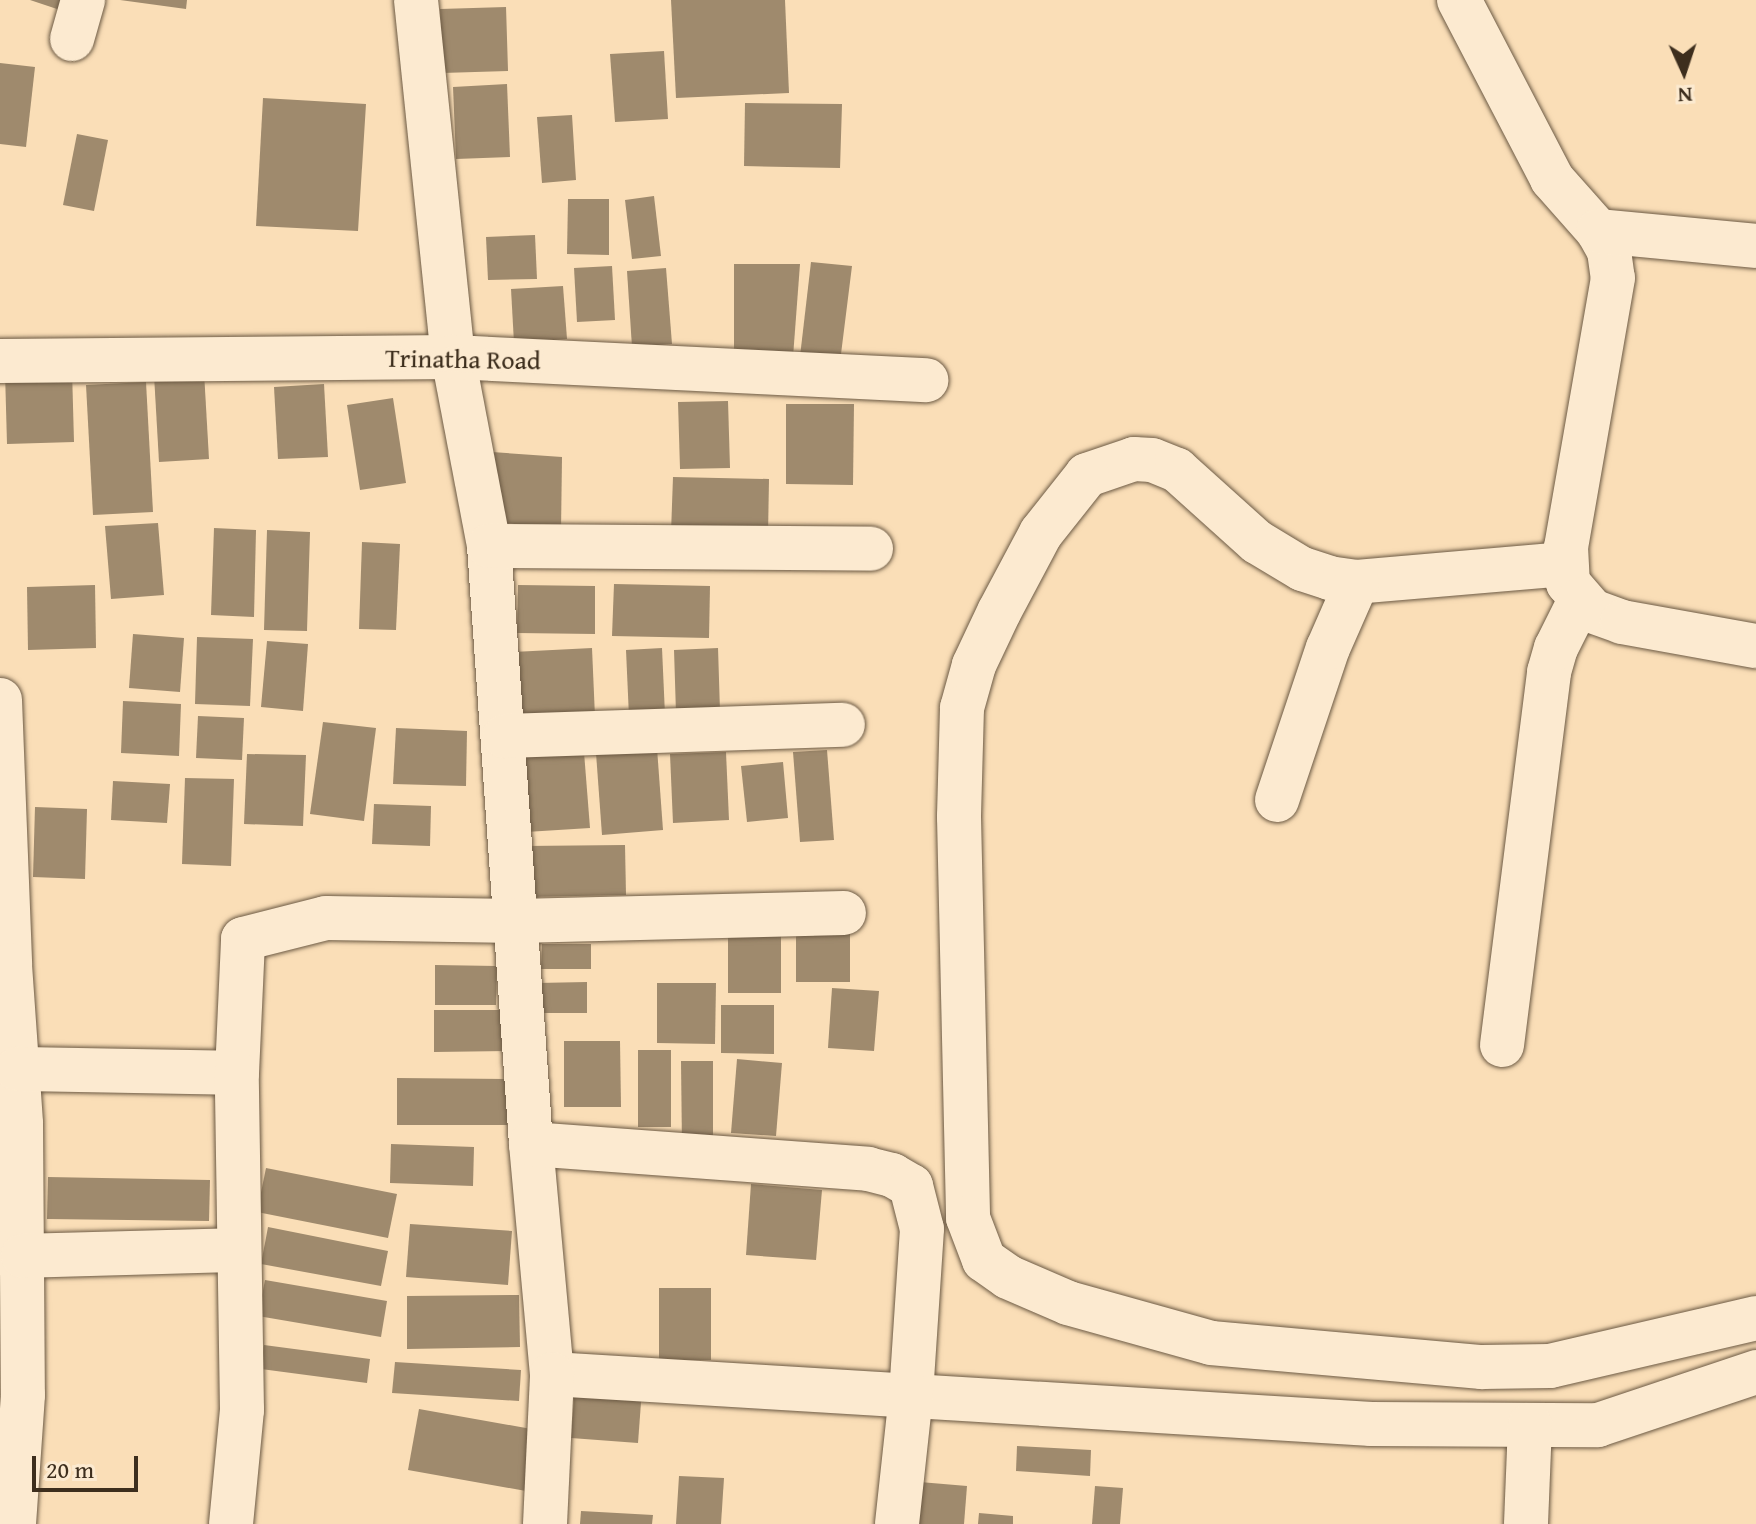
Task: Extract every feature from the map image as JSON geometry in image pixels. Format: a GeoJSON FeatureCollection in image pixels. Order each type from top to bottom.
{"type":"FeatureCollection","features":[{"type":"Feature","properties":{"kind":"street"},"geometry":{"type":"LineString","coordinates":[[416,0],[453,357],[489,546],[505,736],[531,1144],[552,1374],[545,1524]]}},
{"type":"Feature","properties":{"kind":"street"},"geometry":{"type":"LineString","coordinates":[[1459,0],[1552,179],[1598,231],[1609,251],[1613,278],[1572,582],[1549,672],[1502,1045]]}},
{"type":"Feature","properties":{"kind":"street"},"geometry":{"type":"LineString","coordinates":[[1598,231],[1756,246]]}},
{"type":"Feature","properties":{"kind":"street","name":"Trinatha Road"},"geometry":{"type":"LineString","coordinates":[[0,361],[453,357],[926,380]]}},
{"type":"Feature","properties":{"kind":"street"},"geometry":{"type":"LineString","coordinates":[[1572,582],[1357,582],[1302,569],[1257,542],[1177,470],[1152,460],[1110,465],[1087,475],[1041,533],[974,665],[962,708],[959,817],[968,1218],[984,1260],[1008,1277],[1068,1303],[1211,1343],[1482,1367],[1550,1366],[1756,1318]]}},
{"type":"Feature","properties":{"kind":"street"},"geometry":{"type":"LineString","coordinates":[[489,546],[871,549]]}},
{"type":"Feature","properties":{"kind":"street"},"geometry":{"type":"LineString","coordinates":[[1277,800],[1328,648],[1357,582]]}},
{"type":"Feature","properties":{"kind":"street"},"geometry":{"type":"LineString","coordinates":[[1572,582],[1592,611],[1622,622],[1756,646]]}},
{"type":"Feature","properties":{"kind":"street"},"geometry":{"type":"LineString","coordinates":[[0,700],[5,965],[17,1069],[12,1255],[23,1395],[14,1524]]}},
{"type":"Feature","properties":{"kind":"street"},"geometry":{"type":"LineString","coordinates":[[505,736],[843,725]]}},
{"type":"Feature","properties":{"kind":"street"},"geometry":{"type":"LineString","coordinates":[[231,1524],[242,1410],[237,1073],[243,939],[326,918],[517,921],[844,913]]}},
{"type":"Feature","properties":{"kind":"street"},"geometry":{"type":"LineString","coordinates":[[17,1069],[237,1073]]}},
{"type":"Feature","properties":{"kind":"street"},"geometry":{"type":"LineString","coordinates":[[531,1144],[868,1169],[892,1175],[911,1186],[922,1229],[911,1395],[897,1524]]}},
{"type":"Feature","properties":{"kind":"street"},"geometry":{"type":"LineString","coordinates":[[12,1255],[238,1250]]}},
{"type":"Feature","properties":{"kind":"street"},"geometry":{"type":"LineString","coordinates":[[552,1374],[911,1395],[1084,1409],[1371,1424],[1598,1425],[1756,1372]]}},
{"type":"Feature","properties":{"kind":"street"},"geometry":{"type":"LineString","coordinates":[[1526,1524],[1530,1425]]}},
{"type":"Feature","properties":{"kind":"building"},"geometry":{"type":"Polygon","coordinates":[[[30,0],[66,0],[63,11],[30,0]]]}},
{"type":"Feature","properties":{"kind":"building"},"geometry":{"type":"Polygon","coordinates":[[[120,0],[187,0],[186,9],[120,0]]]}},
{"type":"Feature","properties":{"kind":"building"},"geometry":{"type":"Polygon","coordinates":[[[671,0],[785,0],[789,93],[676,98],[671,0]]]}},
{"type":"Feature","properties":{"kind":"building"},"geometry":{"type":"Polygon","coordinates":[[[506,7],[508,71],[442,73],[440,9],[506,7]]]}},
{"type":"Feature","properties":{"kind":"building"},"geometry":{"type":"Polygon","coordinates":[[[664,51],[668,119],[615,122],[610,54],[664,51]]]}},
{"type":"Feature","properties":{"kind":"building"},"geometry":{"type":"Polygon","coordinates":[[[0,63],[35,67],[26,147],[0,144],[0,63]]]}},
{"type":"Feature","properties":{"kind":"building"},"geometry":{"type":"Polygon","coordinates":[[[507,84],[510,157],[456,159],[453,87],[507,84]]]}},
{"type":"Feature","properties":{"kind":"building"},"geometry":{"type":"Polygon","coordinates":[[[263,98],[366,104],[358,231],[256,226],[263,98]]]}},
{"type":"Feature","properties":{"kind":"building"},"geometry":{"type":"Polygon","coordinates":[[[745,103],[842,104],[840,168],[744,166],[745,103]]]}},
{"type":"Feature","properties":{"kind":"building"},"geometry":{"type":"Polygon","coordinates":[[[572,115],[576,180],[542,183],[537,117],[572,115]]]}},
{"type":"Feature","properties":{"kind":"building"},"geometry":{"type":"Polygon","coordinates":[[[77,134],[108,140],[94,211],[63,205],[77,134]]]}},
{"type":"Feature","properties":{"kind":"building"},"geometry":{"type":"Polygon","coordinates":[[[654,196],[661,256],[632,259],[625,200],[654,196]]]}},
{"type":"Feature","properties":{"kind":"building"},"geometry":{"type":"Polygon","coordinates":[[[568,199],[609,199],[609,255],[567,254],[568,199]]]}},
{"type":"Feature","properties":{"kind":"building"},"geometry":{"type":"Polygon","coordinates":[[[535,235],[537,279],[488,280],[486,237],[535,235]]]}},
{"type":"Feature","properties":{"kind":"building"},"geometry":{"type":"Polygon","coordinates":[[[811,262],[852,266],[839,370],[799,365],[811,262]]]}},
{"type":"Feature","properties":{"kind":"building"},"geometry":{"type":"Polygon","coordinates":[[[734,264],[800,264],[793,357],[734,356],[734,264]]]}},
{"type":"Feature","properties":{"kind":"building"},"geometry":{"type":"Polygon","coordinates":[[[612,266],[615,320],[577,322],[574,268],[612,266]]]}},
{"type":"Feature","properties":{"kind":"building"},"geometry":{"type":"Polygon","coordinates":[[[666,268],[672,344],[632,347],[627,271],[666,268]]]}},
{"type":"Feature","properties":{"kind":"building"},"geometry":{"type":"Polygon","coordinates":[[[563,286],[567,339],[514,343],[511,289],[563,286]]]}},
{"type":"Feature","properties":{"kind":"building"},"geometry":{"type":"Polygon","coordinates":[[[72,370],[74,442],[7,444],[5,372],[72,370]]]}},
{"type":"Feature","properties":{"kind":"building"},"geometry":{"type":"Polygon","coordinates":[[[204,372],[209,459],[159,462],[154,375],[204,372]]]}},
{"type":"Feature","properties":{"kind":"building"},"geometry":{"type":"Polygon","coordinates":[[[146,382],[153,512],[93,515],[86,385],[146,382]]]}},
{"type":"Feature","properties":{"kind":"building"},"geometry":{"type":"Polygon","coordinates":[[[324,384],[328,457],[278,459],[274,387],[324,384]]]}},
{"type":"Feature","properties":{"kind":"building"},"geometry":{"type":"Polygon","coordinates":[[[393,398],[406,483],[360,490],[347,405],[393,398]]]}},
{"type":"Feature","properties":{"kind":"building"},"geometry":{"type":"Polygon","coordinates":[[[728,401],[730,468],[680,469],[678,402],[728,401]]]}},
{"type":"Feature","properties":{"kind":"building"},"geometry":{"type":"Polygon","coordinates":[[[786,404],[854,404],[853,485],[786,484],[786,404]]]}},
{"type":"Feature","properties":{"kind":"building"},"geometry":{"type":"Polygon","coordinates":[[[492,452],[562,457],[561,531],[494,521],[492,452]]]}},
{"type":"Feature","properties":{"kind":"building"},"geometry":{"type":"Polygon","coordinates":[[[673,477],[769,479],[768,535],[671,533],[673,477]]]}},
{"type":"Feature","properties":{"kind":"building"},"geometry":{"type":"Polygon","coordinates":[[[158,523],[164,595],[111,599],[105,526],[158,523]]]}},
{"type":"Feature","properties":{"kind":"building"},"geometry":{"type":"Polygon","coordinates":[[[214,528],[256,530],[254,617],[211,615],[214,528]]]}},
{"type":"Feature","properties":{"kind":"building"},"geometry":{"type":"Polygon","coordinates":[[[267,530],[310,532],[307,631],[264,630],[267,530]]]}},
{"type":"Feature","properties":{"kind":"building"},"geometry":{"type":"Polygon","coordinates":[[[362,542],[400,544],[396,630],[359,629],[362,542]]]}},
{"type":"Feature","properties":{"kind":"building"},"geometry":{"type":"Polygon","coordinates":[[[614,584],[710,586],[709,638],[612,636],[614,584]]]}},
{"type":"Feature","properties":{"kind":"building"},"geometry":{"type":"Polygon","coordinates":[[[95,585],[96,648],[28,650],[27,587],[95,585]]]}},
{"type":"Feature","properties":{"kind":"building"},"geometry":{"type":"Polygon","coordinates":[[[518,585],[595,586],[595,634],[517,633],[518,585]]]}},
{"type":"Feature","properties":{"kind":"building"},"geometry":{"type":"Polygon","coordinates":[[[133,634],[184,638],[180,692],[129,688],[133,634]]]}},
{"type":"Feature","properties":{"kind":"building"},"geometry":{"type":"Polygon","coordinates":[[[197,637],[253,639],[250,706],[195,704],[197,637]]]}},
{"type":"Feature","properties":{"kind":"building"},"geometry":{"type":"Polygon","coordinates":[[[267,641],[308,644],[303,711],[261,707],[267,641]]]}},
{"type":"Feature","properties":{"kind":"building"},"geometry":{"type":"Polygon","coordinates":[[[592,648],[595,717],[517,721],[513,652],[592,648]]]}},
{"type":"Feature","properties":{"kind":"building"},"geometry":{"type":"Polygon","coordinates":[[[662,648],[665,715],[629,717],[626,650],[662,648]]]}},
{"type":"Feature","properties":{"kind":"building"},"geometry":{"type":"Polygon","coordinates":[[[718,648],[720,712],[676,714],[674,650],[718,648]]]}},
{"type":"Feature","properties":{"kind":"building"},"geometry":{"type":"Polygon","coordinates":[[[123,701],[181,704],[179,756],[121,753],[123,701]]]}},
{"type":"Feature","properties":{"kind":"building"},"geometry":{"type":"Polygon","coordinates":[[[198,716],[244,718],[242,760],[196,758],[198,716]]]}},
{"type":"Feature","properties":{"kind":"building"},"geometry":{"type":"Polygon","coordinates":[[[323,722],[376,728],[364,821],[310,814],[323,722]]]}},
{"type":"Feature","properties":{"kind":"building"},"geometry":{"type":"Polygon","coordinates":[[[396,728],[467,731],[466,786],[393,784],[396,728]]]}},
{"type":"Feature","properties":{"kind":"building"},"geometry":{"type":"Polygon","coordinates":[[[657,748],[663,830],[602,835],[596,753],[657,748]]]}},
{"type":"Feature","properties":{"kind":"building"},"geometry":{"type":"Polygon","coordinates":[[[827,750],[834,840],[800,842],[793,752],[827,750]]]}},
{"type":"Feature","properties":{"kind":"building"},"geometry":{"type":"Polygon","coordinates":[[[584,752],[590,828],[526,832],[521,757],[584,752]]]}},
{"type":"Feature","properties":{"kind":"building"},"geometry":{"type":"Polygon","coordinates":[[[726,752],[729,820],[673,823],[670,754],[726,752]]]}},
{"type":"Feature","properties":{"kind":"building"},"geometry":{"type":"Polygon","coordinates":[[[247,754],[306,755],[303,826],[244,824],[247,754]]]}},
{"type":"Feature","properties":{"kind":"building"},"geometry":{"type":"Polygon","coordinates":[[[783,762],[788,818],[747,822],[741,766],[783,762]]]}},
{"type":"Feature","properties":{"kind":"building"},"geometry":{"type":"Polygon","coordinates":[[[185,778],[234,779],[231,866],[182,864],[185,778]]]}},
{"type":"Feature","properties":{"kind":"building"},"geometry":{"type":"Polygon","coordinates":[[[113,781],[170,784],[167,823],[111,820],[113,781]]]}},
{"type":"Feature","properties":{"kind":"building"},"geometry":{"type":"Polygon","coordinates":[[[374,804],[431,806],[430,846],[372,844],[374,804]]]}},
{"type":"Feature","properties":{"kind":"building"},"geometry":{"type":"Polygon","coordinates":[[[35,807],[87,809],[85,879],[33,877],[35,807]]]}},
{"type":"Feature","properties":{"kind":"building"},"geometry":{"type":"Polygon","coordinates":[[[625,845],[626,895],[526,897],[525,846],[625,845]]]}},
{"type":"Feature","properties":{"kind":"building"},"geometry":{"type":"Polygon","coordinates":[[[796,930],[850,930],[850,982],[796,982],[796,930]]]}},
{"type":"Feature","properties":{"kind":"building"},"geometry":{"type":"Polygon","coordinates":[[[728,932],[781,932],[781,993],[728,993],[728,932]]]}},
{"type":"Feature","properties":{"kind":"building"},"geometry":{"type":"Polygon","coordinates":[[[542,944],[591,944],[591,969],[541,969],[542,944]]]}},
{"type":"Feature","properties":{"kind":"building"},"geometry":{"type":"Polygon","coordinates":[[[435,965],[497,966],[496,1005],[435,1005],[435,965]]]}},
{"type":"Feature","properties":{"kind":"building"},"geometry":{"type":"Polygon","coordinates":[[[587,982],[587,1013],[537,1013],[537,983],[587,982]]]}},
{"type":"Feature","properties":{"kind":"building"},"geometry":{"type":"Polygon","coordinates":[[[657,983],[716,983],[715,1044],[657,1043],[657,983]]]}},
{"type":"Feature","properties":{"kind":"building"},"geometry":{"type":"Polygon","coordinates":[[[832,988],[879,991],[874,1051],[828,1048],[832,988]]]}},
{"type":"Feature","properties":{"kind":"building"},"geometry":{"type":"Polygon","coordinates":[[[721,1005],[774,1005],[774,1054],[721,1053],[721,1005]]]}},
{"type":"Feature","properties":{"kind":"building"},"geometry":{"type":"Polygon","coordinates":[[[434,1010],[507,1010],[507,1051],[434,1052],[434,1010]]]}},
{"type":"Feature","properties":{"kind":"building"},"geometry":{"type":"Polygon","coordinates":[[[564,1041],[620,1041],[621,1107],[564,1107],[564,1041]]]}},
{"type":"Feature","properties":{"kind":"building"},"geometry":{"type":"Polygon","coordinates":[[[638,1050],[671,1050],[671,1127],[638,1127],[638,1050]]]}},
{"type":"Feature","properties":{"kind":"building"},"geometry":{"type":"Polygon","coordinates":[[[737,1059],[782,1063],[776,1136],[731,1133],[737,1059]]]}},
{"type":"Feature","properties":{"kind":"building"},"geometry":{"type":"Polygon","coordinates":[[[681,1061],[713,1061],[713,1147],[682,1147],[681,1061]]]}},
{"type":"Feature","properties":{"kind":"building"},"geometry":{"type":"Polygon","coordinates":[[[397,1078],[507,1079],[507,1125],[397,1125],[397,1078]]]}},
{"type":"Feature","properties":{"kind":"building"},"geometry":{"type":"Polygon","coordinates":[[[391,1144],[474,1147],[473,1186],[390,1183],[391,1144]]]}},
{"type":"Feature","properties":{"kind":"building"},"geometry":{"type":"Polygon","coordinates":[[[266,1168],[397,1194],[388,1238],[257,1212],[266,1168]]]}},
{"type":"Feature","properties":{"kind":"building"},"geometry":{"type":"Polygon","coordinates":[[[48,1177],[210,1180],[209,1221],[47,1219],[48,1177]]]}},
{"type":"Feature","properties":{"kind":"building"},"geometry":{"type":"Polygon","coordinates":[[[751,1184],[822,1190],[816,1260],[746,1255],[751,1184]]]}},
{"type":"Feature","properties":{"kind":"building"},"geometry":{"type":"Polygon","coordinates":[[[410,1224],[512,1231],[508,1285],[406,1277],[410,1224]]]}},
{"type":"Feature","properties":{"kind":"building"},"geometry":{"type":"Polygon","coordinates":[[[268,1227],[388,1251],[381,1286],[261,1264],[268,1227]]]}},
{"type":"Feature","properties":{"kind":"building"},"geometry":{"type":"Polygon","coordinates":[[[265,1280],[387,1301],[381,1337],[258,1316],[265,1280]]]}},
{"type":"Feature","properties":{"kind":"building"},"geometry":{"type":"Polygon","coordinates":[[[659,1288],[711,1288],[711,1360],[659,1360],[659,1288]]]}},
{"type":"Feature","properties":{"kind":"building"},"geometry":{"type":"Polygon","coordinates":[[[519,1295],[520,1347],[407,1349],[407,1296],[519,1295]]]}},
{"type":"Feature","properties":{"kind":"building"},"geometry":{"type":"Polygon","coordinates":[[[264,1345],[370,1359],[367,1383],[261,1369],[264,1345]]]}},
{"type":"Feature","properties":{"kind":"building"},"geometry":{"type":"Polygon","coordinates":[[[395,1362],[521,1370],[519,1401],[392,1393],[395,1362]]]}},
{"type":"Feature","properties":{"kind":"building"},"geometry":{"type":"Polygon","coordinates":[[[575,1385],[642,1389],[638,1443],[571,1438],[575,1385]]]}},
{"type":"Feature","properties":{"kind":"building"},"geometry":{"type":"Polygon","coordinates":[[[419,1409],[537,1430],[526,1491],[408,1470],[419,1409]]]}},
{"type":"Feature","properties":{"kind":"building"},"geometry":{"type":"Polygon","coordinates":[[[1017,1446],[1091,1450],[1090,1476],[1016,1471],[1017,1446]]]}},
{"type":"Feature","properties":{"kind":"building"},"geometry":{"type":"Polygon","coordinates":[[[679,1476],[724,1478],[721,1524],[676,1524],[679,1476]]]}},
{"type":"Feature","properties":{"kind":"building"},"geometry":{"type":"Polygon","coordinates":[[[908,1481],[967,1486],[964,1524],[904,1524],[908,1481]]]}},
{"type":"Feature","properties":{"kind":"building"},"geometry":{"type":"Polygon","coordinates":[[[1095,1486],[1123,1488],[1120,1524],[1092,1524],[1095,1486]]]}},
{"type":"Feature","properties":{"kind":"building"},"geometry":{"type":"Polygon","coordinates":[[[581,1511],[653,1515],[652,1524],[580,1524],[581,1511]]]}},
{"type":"Feature","properties":{"kind":"building"},"geometry":{"type":"Polygon","coordinates":[[[979,1513],[1013,1516],[1013,1524],[978,1524],[979,1513]]]}}]}
